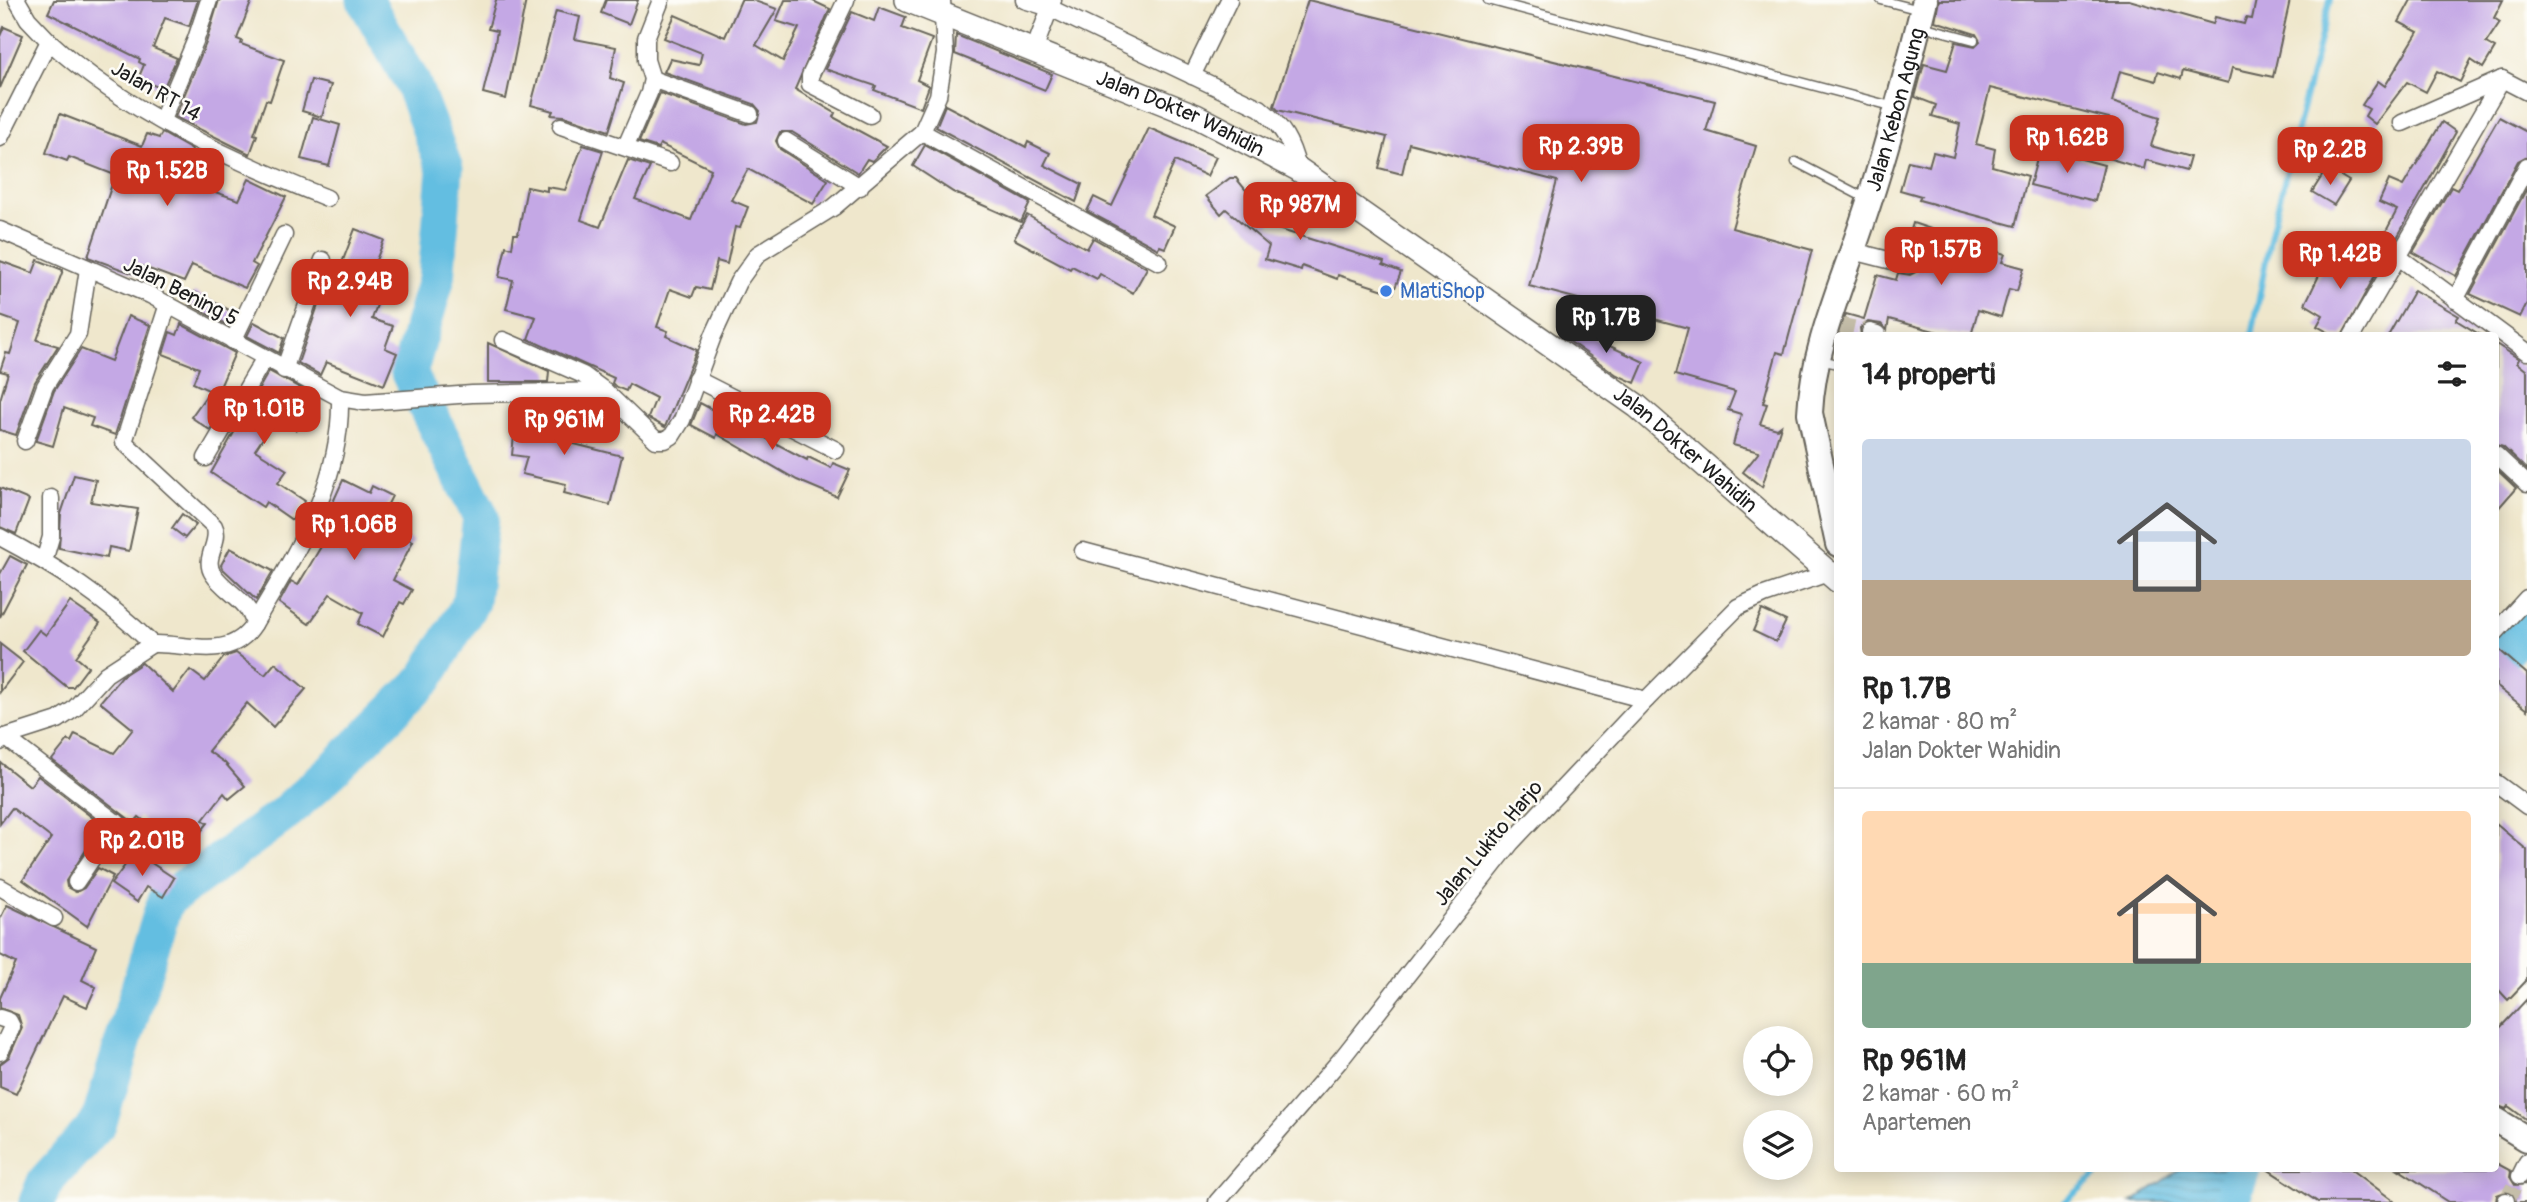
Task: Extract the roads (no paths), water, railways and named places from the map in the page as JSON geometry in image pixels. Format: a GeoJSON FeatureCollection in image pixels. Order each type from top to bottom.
{"type":"FeatureCollection","features":[{"type":"Feature","properties":{"kind":"main road","name":"Jalan Dokter Wahidin"},"geometry":{"type":"LineString","coordinates":[[907,0],[942,6],[1034,50],[1196,116],[1298,169],[1637,406],[1834,573]]}},
{"type":"Feature","properties":{"kind":"main road","name":"Jalan Kebon Agung"},"geometry":{"type":"LineString","coordinates":[[1834,525],[1810,413],[1828,362],[1834,324],[1853,251],[1870,201],[1922,12]]}},
{"type":"Feature","properties":{"kind":"main road"},"geometry":{"type":"LineString","coordinates":[[2499,1123],[2527,1139]]}},
{"type":"Feature","properties":{"kind":"street","name":"Jalan RT 14"},"geometry":{"type":"LineString","coordinates":[[17,0],[28,19],[49,41],[96,81],[254,169],[327,198]]}},
{"type":"Feature","properties":{"kind":"street"},"geometry":{"type":"LineString","coordinates":[[162,120],[197,39],[209,0]]}},
{"type":"Feature","properties":{"kind":"street"},"geometry":{"type":"LineString","coordinates":[[626,146],[649,93],[652,79],[646,60],[646,38],[661,0]]}},
{"type":"Feature","properties":{"kind":"street"},"geometry":{"type":"LineString","coordinates":[[846,0],[810,76],[810,84],[870,116]]}},
{"type":"Feature","properties":{"kind":"street"},"geometry":{"type":"LineString","coordinates":[[1024,0],[1052,4],[1260,108],[1280,125],[1291,140],[1298,169]]}},
{"type":"Feature","properties":{"kind":"street"},"geometry":{"type":"LineString","coordinates":[[1192,76],[1229,0]]}},
{"type":"Feature","properties":{"kind":"street"},"geometry":{"type":"LineString","coordinates":[[1034,50],[1052,4]]}},
{"type":"Feature","properties":{"kind":"street"},"geometry":{"type":"LineString","coordinates":[[503,340],[560,363],[606,391],[656,440],[665,440],[672,436],[682,421],[696,379],[738,282],[758,254],[834,207],[922,132],[938,96],[945,53],[942,6]]}},
{"type":"Feature","properties":{"kind":"street"},"geometry":{"type":"LineString","coordinates":[[0,138],[49,41]]}},
{"type":"Feature","properties":{"kind":"street"},"geometry":{"type":"LineString","coordinates":[[652,79],[750,114]]}},
{"type":"Feature","properties":{"kind":"street"},"geometry":{"type":"LineString","coordinates":[[2502,79],[2527,93]]}},
{"type":"Feature","properties":{"kind":"street"},"geometry":{"type":"LineString","coordinates":[[2402,123],[2502,79]]}},
{"type":"Feature","properties":{"kind":"street"},"geometry":{"type":"LineString","coordinates":[[2354,332],[2400,258],[2502,79]]}},
{"type":"Feature","properties":{"kind":"street"},"geometry":{"type":"LineString","coordinates":[[561,126],[670,163]]}},
{"type":"Feature","properties":{"kind":"street"},"geometry":{"type":"LineString","coordinates":[[922,132],[1159,262]]}},
{"type":"Feature","properties":{"kind":"street"},"geometry":{"type":"LineString","coordinates":[[786,141],[860,187]]}},
{"type":"Feature","properties":{"kind":"street"},"geometry":{"type":"LineString","coordinates":[[2455,300],[2527,166]]}},
{"type":"Feature","properties":{"kind":"street","name":"Jalan Bening 5"},"geometry":{"type":"LineString","coordinates":[[0,230],[168,304],[284,370],[340,398]]}},
{"type":"Feature","properties":{"kind":"street"},"geometry":{"type":"LineString","coordinates":[[233,341],[284,235]]}},
{"type":"Feature","properties":{"kind":"street"},"geometry":{"type":"LineString","coordinates":[[1853,251],[1908,265]]}},
{"type":"Feature","properties":{"kind":"street"},"geometry":{"type":"LineString","coordinates":[[2400,258],[2527,352]]}},
{"type":"Feature","properties":{"kind":"street"},"geometry":{"type":"LineString","coordinates":[[284,370],[323,260]]}},
{"type":"Feature","properties":{"kind":"street"},"geometry":{"type":"LineString","coordinates":[[25,441],[45,386],[78,334],[88,269]]}},
{"type":"Feature","properties":{"kind":"street"},"geometry":{"type":"LineString","coordinates":[[168,304],[124,442],[214,526],[216,535],[209,560],[212,573],[252,612],[254,624]]}},
{"type":"Feature","properties":{"kind":"street"},"geometry":{"type":"LineString","coordinates":[[206,458],[264,359]]}},
{"type":"Feature","properties":{"kind":"street"},"geometry":{"type":"LineString","coordinates":[[696,379],[836,450]]}},
{"type":"Feature","properties":{"kind":"street"},"geometry":{"type":"LineString","coordinates":[[2,740],[58,720],[74,709],[107,674],[152,644],[165,643],[201,650],[226,645],[248,633],[317,509],[334,465],[340,429],[340,398],[365,402],[472,394],[606,391]]}},
{"type":"Feature","properties":{"kind":"street"},"geometry":{"type":"LineString","coordinates":[[2499,458],[2527,484]]}},
{"type":"Feature","properties":{"kind":"street"},"geometry":{"type":"LineString","coordinates":[[44,561],[51,537],[51,498]]}},
{"type":"Feature","properties":{"kind":"street"},"geometry":{"type":"LineString","coordinates":[[0,537],[44,561],[116,609],[152,644]]}},
{"type":"Feature","properties":{"kind":"street"},"geometry":{"type":"LineString","coordinates":[[1083,551],[1646,700]]}},
{"type":"Feature","properties":{"kind":"street","name":"Jalan Lukito Harjo"},"geometry":{"type":"LineString","coordinates":[[1217,1202],[1342,1058],[1511,843],[1646,700],[1738,607],[1764,595],[1834,574]]}},
{"type":"Feature","properties":{"kind":"street"},"geometry":{"type":"LineString","coordinates":[[2499,629],[2527,598]]}},
{"type":"Feature","properties":{"kind":"street"},"geometry":{"type":"LineString","coordinates":[[2,740],[136,838]]}},
{"type":"Feature","properties":{"kind":"street"},"geometry":{"type":"LineString","coordinates":[[2499,785],[2527,806]]}},
{"type":"Feature","properties":{"kind":"street"},"geometry":{"type":"LineString","coordinates":[[76,882],[117,822]]}},
{"type":"Feature","properties":{"kind":"street"},"geometry":{"type":"LineString","coordinates":[[3,895],[54,918]]}},
{"type":"Feature","properties":{"kind":"street"},"geometry":{"type":"LineString","coordinates":[[0,1018],[9,1021],[12,1027],[0,1052]]}},
{"type":"Feature","properties":{"kind":"lane"},"geometry":{"type":"LineString","coordinates":[[1488,0],[1895,107]]}},
{"type":"Feature","properties":{"kind":"lane"},"geometry":{"type":"LineString","coordinates":[[1881,0],[1922,12],[1973,40]]}},
{"type":"Feature","properties":{"kind":"lane"},"geometry":{"type":"LineString","coordinates":[[1796,162],[1870,201]]}},
{"type":"Feature","properties":{"kind":"water"},"geometry":{"type":"Polygon","coordinates":[[[2177,1172],[2228,1172],[2218,1202],[2132,1202],[2177,1172]]]}},
{"type":"Feature","properties":{"kind":"waterway"},"geometry":{"type":"LineString","coordinates":[[37,1202],[45,1182],[99,1122],[165,901],[283,815],[336,767],[426,678],[471,602],[481,517],[409,373],[436,280],[445,169],[412,82],[365,0]]}},
{"type":"Feature","properties":{"kind":"waterway"},"geometry":{"type":"LineString","coordinates":[[2253,332],[2271,233],[2330,0]]}},
{"type":"Feature","properties":{"kind":"waterway"},"geometry":{"type":"LineString","coordinates":[[2499,658],[2527,625]]}},
{"type":"Feature","properties":{"kind":"waterway"},"geometry":{"type":"LineString","coordinates":[[2065,1202],[2100,1172]]}},
{"type":"Feature","properties":{"kind":"waterway"},"geometry":{"type":"LineString","coordinates":[[2231,1202],[2241,1172]]}},
{"type":"Feature","properties":{"kind":"tunnel"},"geometry":{"type":"LineString","coordinates":[[1838,325],[1870,332]]}},
{"type":"Feature","properties":{"kind":"tunnel"},"geometry":{"type":"LineString","coordinates":[[2506,1201],[2520,1176]]}},
{"type":"Feature","properties":{"kind":"place","name":"MlatiShop"},"geometry":{"type":"Point","coordinates":[1386,291]}}]}
